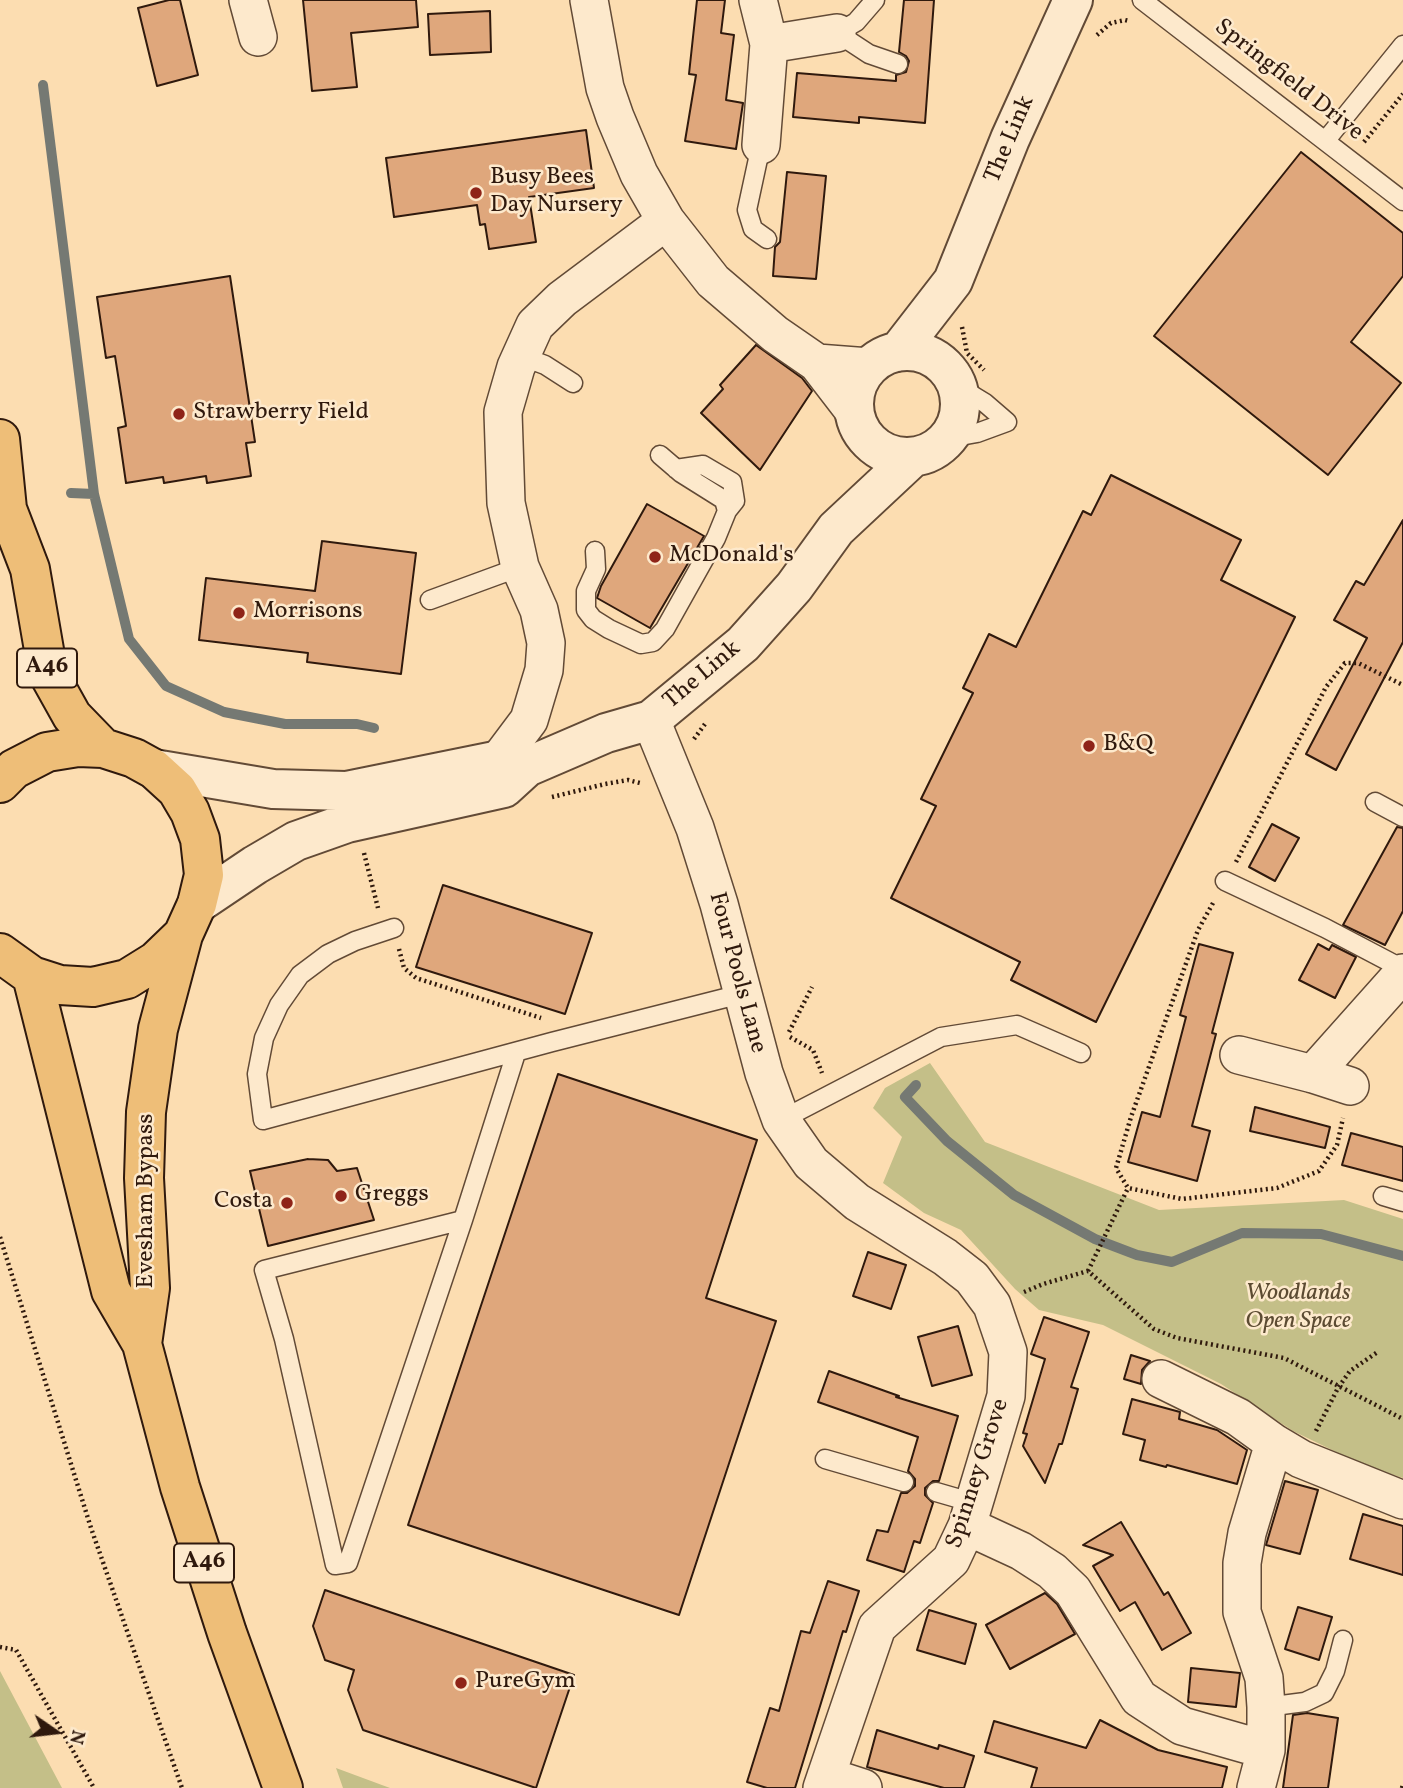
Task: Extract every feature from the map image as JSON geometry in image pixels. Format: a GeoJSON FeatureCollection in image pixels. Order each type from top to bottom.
{"type":"FeatureCollection","features":[{"type":"Feature","properties":{"kind":"highway","name":"A46"},"geometry":{"type":"LineString","coordinates":[[0,439],[3,524],[30,569],[48,673],[72,716],[103,748]]}},
{"type":"Feature","properties":{"kind":"highway"},"geometry":{"type":"LineString","coordinates":[[0,783],[14,769],[47,752],[78,747],[103,748]]}},
{"type":"Feature","properties":{"kind":"highway","name":"Evesham Bypass"},"geometry":{"type":"LineString","coordinates":[[103,748],[134,758],[154,769],[177,790],[190,812],[200,839],[204,875],[158,1029],[146,1112],[144,1178],[150,1288],[142,1344]]}},
{"type":"Feature","properties":{"kind":"highway"},"geometry":{"type":"LineString","coordinates":[[0,953],[33,976],[60,985],[93,987],[127,979],[156,961],[190,919]]}},
{"type":"Feature","properties":{"kind":"highway","name":"Evesham Bypass"},"geometry":{"type":"LineString","coordinates":[[33,976],[111,1291],[142,1344],[184,1500],[227,1633],[283,1788]]}},
{"type":"Feature","properties":{"kind":"street"},"geometry":{"type":"LineString","coordinates":[[248,0],[258,37]]}},
{"type":"Feature","properties":{"kind":"street"},"geometry":{"type":"LineString","coordinates":[[589,0],[605,89],[639,174],[666,221],[713,281],[775,334],[817,363],[881,451],[899,457],[913,457]]}},
{"type":"Feature","properties":{"kind":"street"},"geometry":{"type":"LineString","coordinates":[[758,0],[769,44],[761,145]]}},
{"type":"Feature","properties":{"kind":"street","name":"The Link"},"geometry":{"type":"LineString","coordinates":[[836,528],[861,426],[858,384],[884,359],[953,281],[1010,139],[1073,0]]}},
{"type":"Feature","properties":{"kind":"street"},"geometry":{"type":"LineString","coordinates":[[769,44],[837,33]]}},
{"type":"Feature","properties":{"kind":"street"},"geometry":{"type":"LineString","coordinates":[[513,763],[544,670],[546,643],[539,610],[520,567],[506,503],[502,412],[535,325],[562,299],[666,221]]}},
{"type":"Feature","properties":{"kind":"street","name":"The Link"},"geometry":{"type":"LineString","coordinates":[[154,769],[273,789],[346,792],[513,763],[651,720],[743,644],[794,587],[836,528],[913,457],[938,448],[949,438],[960,413],[952,377],[953,281]]}},
{"type":"Feature","properties":{"kind":"street"},"geometry":{"type":"LineString","coordinates":[[817,363],[884,359],[921,352],[932,357],[952,377]]}},
{"type":"Feature","properties":{"kind":"street","name":"Four Pools Lane"},"geometry":{"type":"LineString","coordinates":[[651,720],[695,828],[719,904],[756,1047],[781,1120],[811,1163],[857,1202]]}},
{"type":"Feature","properties":{"kind":"street","name":"The Link"},"geometry":{"type":"LineString","coordinates":[[190,919],[254,865],[296,841],[347,823],[504,788],[513,763]]}},
{"type":"Feature","properties":{"kind":"street"},"geometry":{"type":"LineString","coordinates":[[1313,1074],[1403,971]]}},
{"type":"Feature","properties":{"kind":"street"},"geometry":{"type":"LineString","coordinates":[[1239,1055],[1350,1086]]}},
{"type":"Feature","properties":{"kind":"street","name":"Spinney Grove"},"geometry":{"type":"LineString","coordinates":[[857,1202],[945,1256],[972,1278],[992,1305],[1008,1352],[1006,1396],[971,1514],[951,1560],[877,1627],[824,1782],[863,1788]]}},
{"type":"Feature","properties":{"kind":"street"},"geometry":{"type":"LineString","coordinates":[[1161,1379],[1238,1417],[1288,1451],[1403,1500]]}},
{"type":"Feature","properties":{"kind":"street"},"geometry":{"type":"LineString","coordinates":[[1255,1788],[1266,1750],[1266,1707],[1264,1678],[1242,1612],[1242,1563],[1247,1532],[1288,1451]]}},
{"type":"Feature","properties":{"kind":"street"},"geometry":{"type":"LineString","coordinates":[[971,1514],[1052,1571],[1073,1591],[1139,1698],[1182,1726],[1266,1750]]}},
{"type":"Feature","properties":{"kind":"lane"},"geometry":{"type":"LineString","coordinates":[[875,0],[856,22],[837,33],[869,54],[898,64]]}},
{"type":"Feature","properties":{"kind":"lane","name":"Springfield Drive"},"geometry":{"type":"LineString","coordinates":[[1142,0],[1403,201]]}},
{"type":"Feature","properties":{"kind":"lane"},"geometry":{"type":"LineString","coordinates":[[1326,141],[1403,45]]}},
{"type":"Feature","properties":{"kind":"lane"},"geometry":{"type":"LineString","coordinates":[[761,145],[747,210],[754,229],[767,239]]}},
{"type":"Feature","properties":{"kind":"lane"},"geometry":{"type":"LineString","coordinates":[[521,356],[545,365],[573,383]]}},
{"type":"Feature","properties":{"kind":"lane"},"geometry":{"type":"LineString","coordinates":[[595,551],[596,569],[586,591],[586,610],[593,619],[608,629],[641,644],[653,642],[665,629],[735,500],[732,482],[703,465],[676,469],[660,455]]}},
{"type":"Feature","properties":{"kind":"lane"},"geometry":{"type":"LineString","coordinates":[[429,600],[520,567]]}},
{"type":"Feature","properties":{"kind":"lane"},"geometry":{"type":"LineString","coordinates":[[1375,802],[1403,817]]}},
{"type":"Feature","properties":{"kind":"lane"},"geometry":{"type":"LineString","coordinates":[[1225,881],[1325,929],[1403,971]]}},
{"type":"Feature","properties":{"kind":"lane"},"geometry":{"type":"LineString","coordinates":[[394,928],[355,941],[328,954],[300,975],[279,1005],[264,1038],[257,1074],[263,1120],[741,994]]}},
{"type":"Feature","properties":{"kind":"lane"},"geometry":{"type":"LineString","coordinates":[[781,1120],[941,1037],[1017,1025],[1081,1053]]}},
{"type":"Feature","properties":{"kind":"lane"},"geometry":{"type":"LineString","coordinates":[[463,1220],[264,1270],[284,1339],[335,1565],[348,1563],[463,1220],[516,1053]]}},
{"type":"Feature","properties":{"kind":"lane"},"geometry":{"type":"LineString","coordinates":[[1383,1196],[1403,1202]]}},
{"type":"Feature","properties":{"kind":"lane"},"geometry":{"type":"LineString","coordinates":[[825,1459],[904,1482]]}},
{"type":"Feature","properties":{"kind":"lane"},"geometry":{"type":"LineString","coordinates":[[936,1492],[971,1514]]}},
{"type":"Feature","properties":{"kind":"lane"},"geometry":{"type":"LineString","coordinates":[[1266,1707],[1305,1702],[1324,1693],[1335,1671],[1343,1640]]}},
{"type":"Feature","properties":{"kind":"path"},"geometry":{"type":"LineString","coordinates":[[1350,159],[1403,94]]}},
{"type":"Feature","properties":{"kind":"path"},"geometry":{"type":"LineString","coordinates":[[362,842],[376,906],[394,928],[404,968],[416,978],[559,1023],[552,1042]]}},
{"type":"Feature","properties":{"kind":"path"},"geometry":{"type":"LineString","coordinates":[[756,1047],[788,1035],[812,987]]}},
{"type":"Feature","properties":{"kind":"path"},"geometry":{"type":"LineString","coordinates":[[992,1305],[1043,1284],[1088,1271],[1128,1188],[1182,1199],[1277,1188],[1319,1171],[1336,1145],[1350,1086]]}},
{"type":"Feature","properties":{"kind":"path"},"geometry":{"type":"LineString","coordinates":[[0,1237],[92,1528],[182,1788]]}},
{"type":"Feature","properties":{"kind":"path"},"geometry":{"type":"LineString","coordinates":[[1088,1271],[1154,1329],[1177,1338],[1284,1359],[1403,1419]]}},
{"type":"Feature","properties":{"kind":"path"},"geometry":{"type":"LineString","coordinates":[[1288,1451],[1350,1371],[1379,1351]]}},
{"type":"Feature","properties":{"kind":"path"},"geometry":{"type":"LineString","coordinates":[[0,1647],[16,1650],[94,1788]]}},
{"type":"Feature","properties":{"kind":"green space","name":"Woodlands Open Space"},"geometry":{"type":"Polygon","coordinates":[[[930,1063],[985,1142],[1159,1210],[1344,1200],[1403,1219],[1403,1478],[1363,1465],[1293,1431],[1221,1384],[1103,1325],[1039,1310],[1015,1289],[961,1230],[924,1213],[883,1183],[902,1137],[873,1108],[885,1088],[930,1063]]]}},
{"type":"Feature","properties":{"kind":"green space"},"geometry":{"type":"Polygon","coordinates":[[[0,1671],[62,1788],[0,1788],[0,1671]]]}},
{"type":"Feature","properties":{"kind":"green space"},"geometry":{"type":"Polygon","coordinates":[[[336,1768],[390,1788],[343,1788],[336,1768]]]}},
{"type":"Feature","properties":{"kind":"building"},"geometry":{"type":"Polygon","coordinates":[[[180,0],[198,75],[157,86],[138,8],[180,0]]]}},
{"type":"Feature","properties":{"kind":"building"},"geometry":{"type":"Polygon","coordinates":[[[303,0],[416,0],[418,27],[351,33],[357,87],[312,91],[303,0]]]}},
{"type":"Feature","properties":{"kind":"building"},"geometry":{"type":"Polygon","coordinates":[[[697,0],[725,0],[721,33],[734,35],[726,100],[743,103],[736,149],[685,141],[696,75],[689,74],[697,0]]]}},
{"type":"Feature","properties":{"kind":"building"},"geometry":{"type":"Polygon","coordinates":[[[904,0],[934,0],[925,123],[859,117],[859,123],[793,117],[797,73],[896,81],[896,75],[906,72],[909,61],[899,52],[904,0]]]}},
{"type":"Feature","properties":{"kind":"building"},"geometry":{"type":"Polygon","coordinates":[[[490,11],[491,52],[430,55],[428,14],[490,11]]]}},
{"type":"Feature","properties":{"kind":"building","name":"Busy Bees Day Nursery"},"geometry":{"type":"Polygon","coordinates":[[[586,130],[594,188],[529,197],[536,242],[489,249],[485,224],[480,225],[477,205],[394,217],[386,158],[586,130]]]}},
{"type":"Feature","properties":{"kind":"building"},"geometry":{"type":"Polygon","coordinates":[[[1301,152],[1403,233],[1403,276],[1351,342],[1401,383],[1328,475],[1154,336],[1301,152]]]}},
{"type":"Feature","properties":{"kind":"building"},"geometry":{"type":"Polygon","coordinates":[[[787,172],[826,176],[816,279],[773,276],[775,247],[780,242],[787,172]]]}},
{"type":"Feature","properties":{"kind":"building"},"geometry":{"type":"Polygon","coordinates":[[[230,276],[255,442],[246,443],[251,476],[207,483],[206,476],[164,483],[163,477],[126,483],[118,428],[126,426],[115,356],[106,358],[97,297],[230,276]]]}},
{"type":"Feature","properties":{"kind":"building"},"geometry":{"type":"Polygon","coordinates":[[[756,345],[802,378],[812,391],[760,470],[701,413],[723,389],[720,385],[756,345]]]}},
{"type":"Feature","properties":{"kind":"building","name":"B&Q"},"geometry":{"type":"Polygon","coordinates":[[[1111,475],[1241,540],[1221,580],[1295,617],[1096,1022],[1011,980],[1020,962],[891,898],[936,806],[921,799],[973,693],[963,688],[989,634],[1016,647],[1083,511],[1091,515],[1111,475]]]}},
{"type":"Feature","properties":{"kind":"building","name":"McDonald's"},"geometry":{"type":"Polygon","coordinates":[[[647,504],[704,536],[650,628],[597,598],[601,586],[647,504]]]}},
{"type":"Feature","properties":{"kind":"building"},"geometry":{"type":"Polygon","coordinates":[[[1403,520],[1403,642],[1336,770],[1306,754],[1367,638],[1334,620],[1356,581],[1364,585],[1403,520]]]}},
{"type":"Feature","properties":{"kind":"building"},"geometry":{"type":"Polygon","coordinates":[[[322,541],[416,553],[401,674],[307,662],[308,653],[199,640],[206,578],[315,591],[322,541]]]}},
{"type":"Feature","properties":{"kind":"building"},"geometry":{"type":"Polygon","coordinates":[[[1272,824],[1299,838],[1275,881],[1249,867],[1272,824]]]}},
{"type":"Feature","properties":{"kind":"building"},"geometry":{"type":"Polygon","coordinates":[[[1397,827],[1403,828],[1403,911],[1385,945],[1343,925],[1397,827]]]}},
{"type":"Feature","properties":{"kind":"building"},"geometry":{"type":"Polygon","coordinates":[[[443,885],[592,933],[565,1014],[416,967],[443,885]]]}},
{"type":"Feature","properties":{"kind":"building"},"geometry":{"type":"Polygon","coordinates":[[[1199,944],[1233,953],[1212,1033],[1216,1034],[1192,1126],[1210,1131],[1197,1181],[1128,1162],[1142,1112],[1160,1117],[1186,1017],[1180,1015],[1199,944]]]}},
{"type":"Feature","properties":{"kind":"building"},"geometry":{"type":"Polygon","coordinates":[[[1318,944],[1329,950],[1332,945],[1356,957],[1335,998],[1299,980],[1318,944]]]}},
{"type":"Feature","properties":{"kind":"building"},"geometry":{"type":"Polygon","coordinates":[[[558,1074],[757,1140],[706,1298],[776,1321],[679,1615],[408,1525],[558,1074]]]}},
{"type":"Feature","properties":{"kind":"building"},"geometry":{"type":"Polygon","coordinates":[[[1255,1107],[1330,1127],[1325,1148],[1250,1131],[1255,1107]]]}},
{"type":"Feature","properties":{"kind":"building"},"geometry":{"type":"Polygon","coordinates":[[[1351,1133],[1403,1147],[1403,1181],[1342,1165],[1351,1133]]]}},
{"type":"Feature","properties":{"kind":"building"},"geometry":{"type":"Polygon","coordinates":[[[308,1159],[328,1160],[337,1171],[357,1168],[374,1220],[268,1246],[250,1171],[308,1159]]]}},
{"type":"Feature","properties":{"kind":"building"},"geometry":{"type":"Polygon","coordinates":[[[868,1252],[906,1265],[891,1309],[853,1296],[868,1252]]]}},
{"type":"Feature","properties":{"kind":"building"},"geometry":{"type":"Polygon","coordinates":[[[1044,1317],[1089,1332],[1071,1387],[1078,1389],[1062,1444],[1059,1444],[1045,1483],[1023,1446],[1027,1434],[1023,1433],[1045,1359],[1031,1354],[1044,1317]]]}},
{"type":"Feature","properties":{"kind":"building"},"geometry":{"type":"Polygon","coordinates":[[[958,1326],[972,1375],[932,1386],[918,1337],[958,1326]]]}},
{"type":"Feature","properties":{"kind":"building"},"geometry":{"type":"Polygon","coordinates":[[[1131,1355],[1150,1361],[1142,1370],[1141,1384],[1124,1379],[1131,1355]]]}},
{"type":"Feature","properties":{"kind":"building"},"geometry":{"type":"Polygon","coordinates":[[[829,1371],[899,1396],[896,1397],[958,1416],[939,1481],[933,1481],[925,1488],[925,1495],[933,1503],[920,1543],[914,1541],[904,1572],[867,1560],[877,1530],[888,1532],[901,1493],[907,1493],[915,1486],[915,1479],[908,1471],[918,1437],[818,1402],[829,1371]]]}},
{"type":"Feature","properties":{"kind":"building"},"geometry":{"type":"Polygon","coordinates":[[[1132,1399],[1180,1412],[1179,1419],[1217,1430],[1247,1450],[1237,1484],[1140,1460],[1145,1440],[1123,1434],[1132,1399]]]}},
{"type":"Feature","properties":{"kind":"building"},"geometry":{"type":"Polygon","coordinates":[[[1285,1481],[1318,1490],[1300,1554],[1266,1545],[1285,1481]]]}},
{"type":"Feature","properties":{"kind":"building"},"geometry":{"type":"Polygon","coordinates":[[[1363,1514],[1403,1526],[1403,1575],[1350,1559],[1363,1514]]]}},
{"type":"Feature","properties":{"kind":"building"},"geometry":{"type":"Polygon","coordinates":[[[1121,1522],[1164,1595],[1168,1592],[1191,1633],[1162,1650],[1135,1602],[1120,1611],[1093,1566],[1113,1555],[1083,1545],[1121,1522]]]}},
{"type":"Feature","properties":{"kind":"building"},"geometry":{"type":"Polygon","coordinates":[[[828,1581],[859,1591],[846,1632],[843,1631],[795,1788],[767,1788],[747,1782],[770,1708],[779,1711],[801,1631],[810,1633],[828,1581]]]}},
{"type":"Feature","properties":{"kind":"building","name":"PureGym"},"geometry":{"type":"Polygon","coordinates":[[[325,1590],[574,1675],[536,1788],[363,1730],[348,1690],[354,1670],[325,1660],[313,1626],[325,1590]]]}},
{"type":"Feature","properties":{"kind":"building"},"geometry":{"type":"Polygon","coordinates":[[[1045,1593],[1057,1604],[1075,1634],[1010,1669],[986,1625],[1045,1593]]]}},
{"type":"Feature","properties":{"kind":"building"},"geometry":{"type":"Polygon","coordinates":[[[1298,1607],[1332,1617],[1319,1660],[1285,1649],[1298,1607]]]}},
{"type":"Feature","properties":{"kind":"building"},"geometry":{"type":"Polygon","coordinates":[[[929,1610],[976,1624],[965,1664],[917,1650],[929,1610]]]}},
{"type":"Feature","properties":{"kind":"building"},"geometry":{"type":"Polygon","coordinates":[[[1191,1668],[1240,1673],[1236,1707],[1188,1702],[1191,1668]]]}},
{"type":"Feature","properties":{"kind":"building"},"geometry":{"type":"Polygon","coordinates":[[[1307,1713],[1338,1718],[1328,1788],[1283,1788],[1293,1715],[1307,1713]]]}},
{"type":"Feature","properties":{"kind":"building"},"geometry":{"type":"Polygon","coordinates":[[[1100,1720],[1158,1750],[1227,1767],[1222,1788],[1031,1788],[1037,1768],[985,1752],[994,1721],[1086,1748],[1100,1720]]]}},
{"type":"Feature","properties":{"kind":"building"},"geometry":{"type":"Polygon","coordinates":[[[877,1730],[938,1749],[939,1745],[974,1756],[964,1788],[944,1788],[867,1767],[877,1730]]]}},
{"type":"Feature","properties":{"kind":"waterway"},"geometry":{"type":"LineString","coordinates":[[43,85],[94,494]]}},
{"type":"Feature","properties":{"kind":"waterway"},"geometry":{"type":"LineString","coordinates":[[71,493],[94,494],[129,639],[166,686],[224,712],[285,724],[357,724],[374,728]]}},
{"type":"Feature","properties":{"kind":"waterway"},"geometry":{"type":"LineString","coordinates":[[916,1085],[905,1097],[947,1141],[1014,1195],[1095,1239],[1137,1255],[1172,1262],[1242,1233],[1321,1234],[1403,1256]]}},
{"type":"Feature","properties":{"kind":"place","name":"Busy Bees Day Nursery"},"geometry":{"type":"Point","coordinates":[476,193]}},
{"type":"Feature","properties":{"kind":"place","name":"Strawberry Field"},"geometry":{"type":"Point","coordinates":[179,414]}},
{"type":"Feature","properties":{"kind":"place","name":"McDonald's"},"geometry":{"type":"Point","coordinates":[655,557]}},
{"type":"Feature","properties":{"kind":"place","name":"Morrisons"},"geometry":{"type":"Point","coordinates":[239,613]}},
{"type":"Feature","properties":{"kind":"place","name":"B&Q"},"geometry":{"type":"Point","coordinates":[1089,746]}},
{"type":"Feature","properties":{"kind":"place","name":"Greggs"},"geometry":{"type":"Point","coordinates":[341,1196]}},
{"type":"Feature","properties":{"kind":"place","name":"Costa"},"geometry":{"type":"Point","coordinates":[287,1203]}},
{"type":"Feature","properties":{"kind":"place","name":"PureGym"},"geometry":{"type":"Point","coordinates":[461,1683]}}]}
